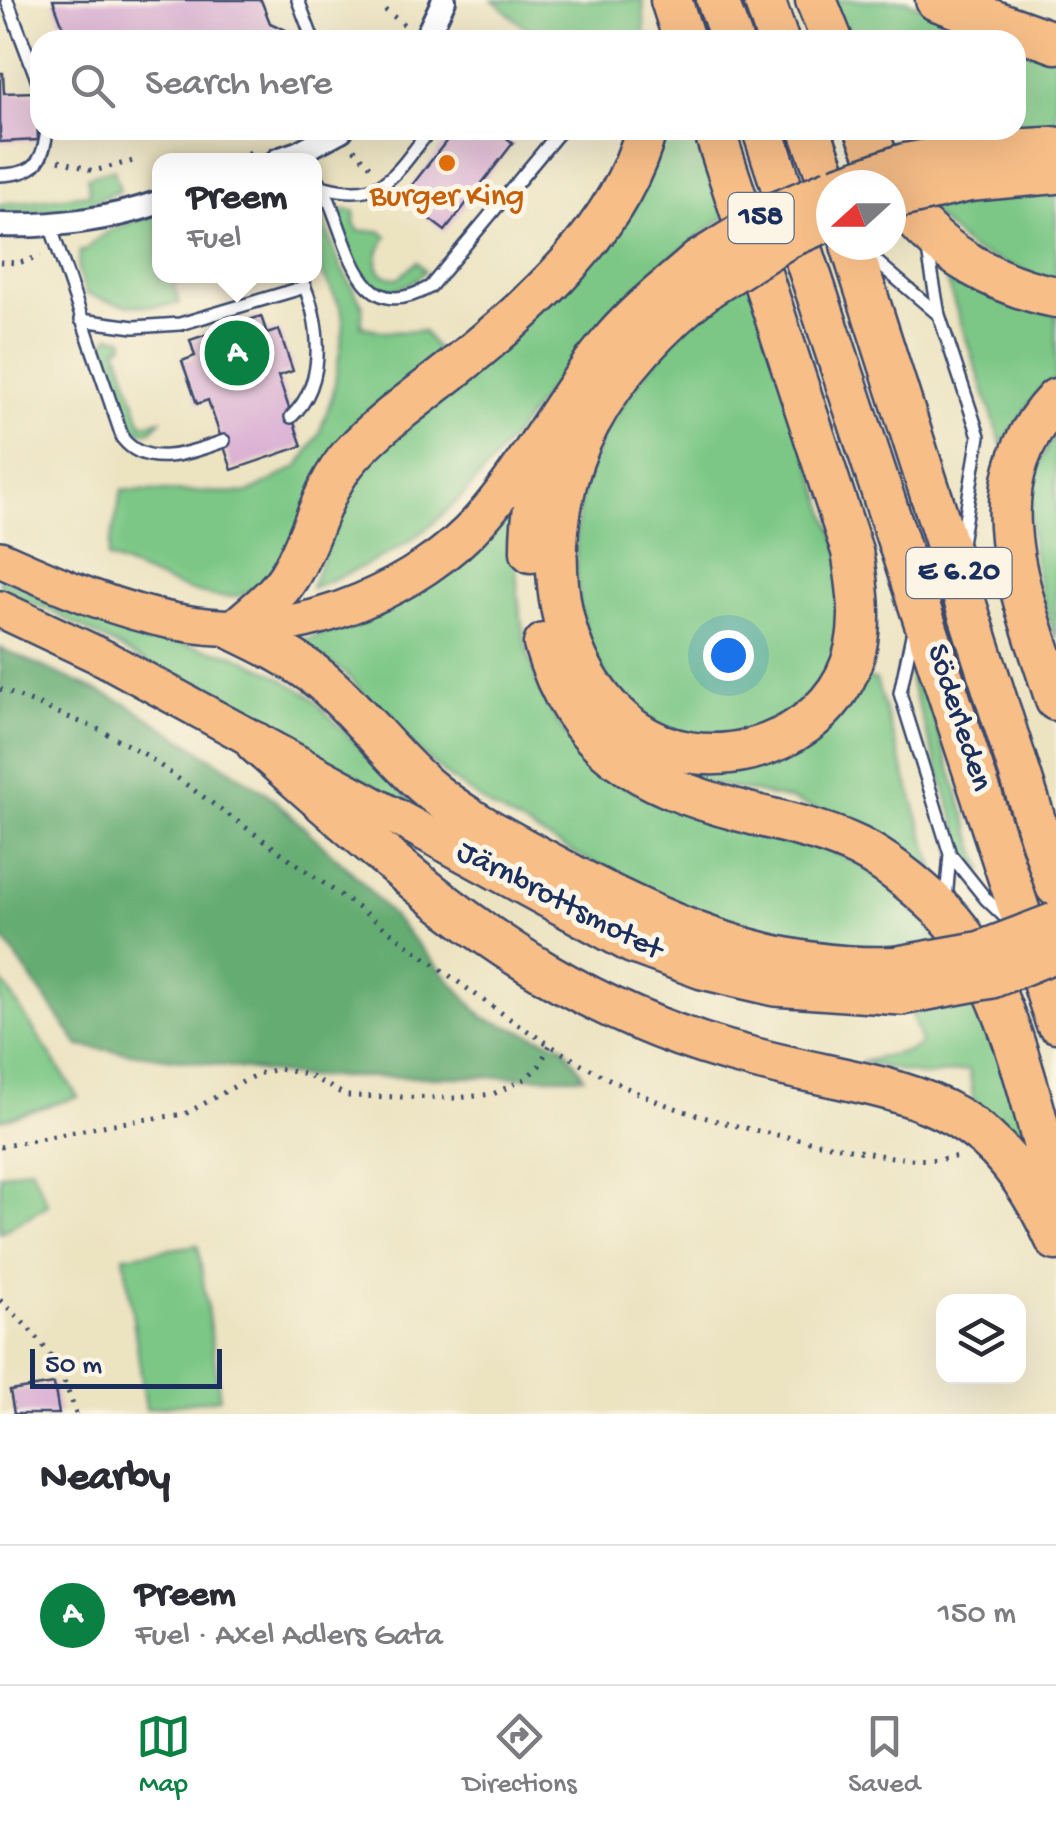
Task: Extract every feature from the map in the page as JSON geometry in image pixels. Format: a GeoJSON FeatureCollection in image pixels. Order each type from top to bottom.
{"type":"FeatureCollection","features":[{"type":"Feature","properties":{"kind":"highway"},"geometry":{"type":"LineString","coordinates":[[655,0],[656,30]]}},
{"type":"Feature","properties":{"kind":"highway"},"geometry":{"type":"LineString","coordinates":[[671,0],[681,30]]}},
{"type":"Feature","properties":{"kind":"highway"},"geometry":{"type":"LineString","coordinates":[[717,0],[728,30]]}},
{"type":"Feature","properties":{"kind":"highway"},"geometry":{"type":"LineString","coordinates":[[764,0],[774,30]]}},
{"type":"Feature","properties":{"kind":"highway"},"geometry":{"type":"LineString","coordinates":[[816,0],[828,30]]}},
{"type":"Feature","properties":{"kind":"highway"},"geometry":{"type":"LineString","coordinates":[[936,0],[1020,30]]}},
{"type":"Feature","properties":{"kind":"highway"},"geometry":{"type":"LineString","coordinates":[[1026,32],[1056,43]]}},
{"type":"Feature","properties":{"kind":"highway"},"geometry":{"type":"LineString","coordinates":[[642,140],[628,177],[585,244],[514,319],[351,456],[323,498],[292,573],[236,630],[318,678],[345,701],[396,757],[475,822],[672,924],[742,950],[898,982],[980,952],[1048,940]]}},
{"type":"Feature","properties":{"kind":"highway"},"geometry":{"type":"LineString","coordinates":[[717,140],[852,551],[860,614],[850,664],[828,702],[808,722],[750,751],[686,754],[636,732],[599,695],[583,672],[569,638],[557,574],[559,527],[574,457],[589,424],[703,273],[786,238],[816,225]]}},
{"type":"Feature","properties":{"kind":"highway","name":"Söderleden"},"geometry":{"type":"LineString","coordinates":[[766,140],[919,602],[1048,940],[1056,1022]]}},
{"type":"Feature","properties":{"kind":"highway"},"geometry":{"type":"LineString","coordinates":[[814,140],[825,170]]}},
{"type":"Feature","properties":{"kind":"highway"},"geometry":{"type":"LineString","coordinates":[[871,140],[903,204],[925,230],[975,268],[1028,292],[1056,296]]}},
{"type":"Feature","properties":{"kind":"highway"},"geometry":{"type":"LineString","coordinates":[[906,193],[967,166],[1056,173]]}},
{"type":"Feature","properties":{"kind":"highway","name":"Söderleden"},"geometry":{"type":"LineString","coordinates":[[859,260],[1056,886]]}},
{"type":"Feature","properties":{"kind":"highway"},"geometry":{"type":"LineString","coordinates":[[592,364],[551,440],[537,488],[531,530],[536,619],[567,702],[586,730],[637,773],[667,789],[806,827],[860,848],[945,913],[983,970],[1003,1012],[1056,1192]]}},
{"type":"Feature","properties":{"kind":"highway"},"geometry":{"type":"LineString","coordinates":[[1056,399],[1022,446],[1011,480],[1008,525],[1021,588],[1056,700]]}},
{"type":"Feature","properties":{"kind":"highway"},"geometry":{"type":"LineString","coordinates":[[256,743],[373,845],[480,930],[546,973],[617,1010],[683,1037],[748,1057],[892,1090],[956,1114],[988,1139],[1023,1178],[1056,1240]]}},
{"type":"Feature","properties":{"kind":"main road","name":"158"},"geometry":{"type":"LineString","coordinates":[[880,170],[903,162],[967,166],[1056,145]]}},
{"type":"Feature","properties":{"kind":"main road","name":"158"},"geometry":{"type":"LineString","coordinates":[[592,364],[640,309],[703,273],[774,211],[816,194]]}},
{"type":"Feature","properties":{"kind":"main road"},"geometry":{"type":"LineString","coordinates":[[0,559],[106,604],[196,627],[236,630],[286,625],[346,608],[410,576],[449,549],[478,522],[592,364]]}},
{"type":"Feature","properties":{"kind":"main road","name":"Järnbrottsmotet"},"geometry":{"type":"LineString","coordinates":[[0,609],[104,658],[631,945],[702,971],[776,988],[898,982]]}},
{"type":"Feature","properties":{"kind":"street"},"geometry":{"type":"LineString","coordinates":[[423,30],[444,0]]}},
{"type":"Feature","properties":{"kind":"street"},"geometry":{"type":"LineString","coordinates":[[302,153],[324,140]]}},
{"type":"Feature","properties":{"kind":"street"},"geometry":{"type":"LineString","coordinates":[[0,225],[50,225],[152,205]]}},
{"type":"Feature","properties":{"kind":"lane"},"geometry":{"type":"LineString","coordinates":[[7,0],[30,61]]}},
{"type":"Feature","properties":{"kind":"lane"},"geometry":{"type":"LineString","coordinates":[[298,0],[309,30]]}},
{"type":"Feature","properties":{"kind":"lane"},"geometry":{"type":"LineString","coordinates":[[0,175],[33,168],[43,156],[45,140]]}},
{"type":"Feature","properties":{"kind":"lane"},"geometry":{"type":"LineString","coordinates":[[325,187],[350,194],[373,190],[394,175],[422,140]]}},
{"type":"Feature","properties":{"kind":"lane"},"geometry":{"type":"LineString","coordinates":[[322,183],[351,260],[366,286],[386,298],[412,296],[430,286],[553,140]]}},
{"type":"Feature","properties":{"kind":"lane"},"geometry":{"type":"LineString","coordinates":[[50,225],[116,424],[132,450],[154,457],[190,453],[224,441]]}},
{"type":"Feature","properties":{"kind":"lane"},"geometry":{"type":"LineString","coordinates":[[925,230],[938,315],[979,436],[957,567]]}},
{"type":"Feature","properties":{"kind":"lane"},"geometry":{"type":"LineString","coordinates":[[872,260],[938,315]]}},
{"type":"Feature","properties":{"kind":"lane"},"geometry":{"type":"LineString","coordinates":[[81,320],[134,327],[180,324],[296,283]]}},
{"type":"Feature","properties":{"kind":"lane"},"geometry":{"type":"LineString","coordinates":[[291,416],[309,393],[317,347],[317,325],[303,283]]}},
{"type":"Feature","properties":{"kind":"lane"},"geometry":{"type":"LineString","coordinates":[[919,602],[900,693],[950,854],[986,899],[1048,940]]}},
{"type":"Feature","properties":{"kind":"lane"},"geometry":{"type":"LineString","coordinates":[[945,913],[950,854]]}},
{"type":"Feature","properties":{"kind":"path"},"geometry":{"type":"LineString","coordinates":[[384,10],[411,30]]}},
{"type":"Feature","properties":{"kind":"path"},"geometry":{"type":"LineString","coordinates":[[43,156],[93,171],[133,161]]}},
{"type":"Feature","properties":{"kind":"path"},"geometry":{"type":"LineString","coordinates":[[0,262],[35,258]]}},
{"type":"Feature","properties":{"kind":"path"},"geometry":{"type":"LineString","coordinates":[[0,690],[100,730],[146,755],[550,1045],[641,1094],[698,1117],[885,1156],[928,1159],[966,1155]]}},
{"type":"Feature","properties":{"kind":"path"},"geometry":{"type":"LineString","coordinates":[[0,1147],[185,1114],[257,1074],[278,1069],[306,1074],[347,1096],[456,1098],[493,1094],[526,1079],[539,1066],[550,1045]]}},
{"type":"Feature","properties":{"kind":"path"},"geometry":{"type":"LineString","coordinates":[[0,1300],[40,1339],[54,1361],[76,1414]]}},
{"type":"Feature","properties":{"kind":"green space"},"geometry":{"type":"Polygon","coordinates":[[[493,0],[643,0],[644,30],[532,30],[493,0]]]}},
{"type":"Feature","properties":{"kind":"green space"},"geometry":{"type":"Polygon","coordinates":[[[829,0],[906,0],[978,30],[840,30],[829,0]]]}},
{"type":"Feature","properties":{"kind":"green space"},"geometry":{"type":"Polygon","coordinates":[[[1026,48],[1056,57],[1056,126],[1026,128],[1026,48]]]}},
{"type":"Feature","properties":{"kind":"green space"},"geometry":{"type":"Polygon","coordinates":[[[653,140],[707,140],[732,212],[659,267],[609,314],[488,468],[440,517],[389,553],[311,588],[341,506],[362,469],[653,140]]]}},
{"type":"Feature","properties":{"kind":"green space"},"geometry":{"type":"Polygon","coordinates":[[[114,169],[120,191],[93,201],[91,208],[0,213],[0,204],[90,194],[87,177],[114,169]]]}},
{"type":"Feature","properties":{"kind":"green space"},"geometry":{"type":"Polygon","coordinates":[[[1056,185],[1056,283],[971,250],[917,200],[1056,185]]]}},
{"type":"Feature","properties":{"kind":"green space"},"geometry":{"type":"Polygon","coordinates":[[[337,211],[355,211],[354,224],[359,231],[380,231],[387,237],[377,257],[383,274],[399,278],[417,262],[425,271],[410,283],[393,289],[368,282],[347,244],[337,211]]]}},
{"type":"Feature","properties":{"kind":"green space"},"geometry":{"type":"Polygon","coordinates":[[[152,216],[152,283],[176,283],[173,284],[180,303],[133,305],[86,294],[78,270],[80,251],[129,223],[152,216]]]}},
{"type":"Feature","properties":{"kind":"green space"},"geometry":{"type":"Polygon","coordinates":[[[322,217],[341,268],[363,306],[361,326],[385,332],[423,331],[444,359],[271,575],[242,595],[216,596],[168,583],[107,558],[122,490],[248,493],[299,466],[319,434],[333,394],[344,326],[341,308],[322,273],[322,217]]]}},
{"type":"Feature","properties":{"kind":"green space"},"geometry":{"type":"Polygon","coordinates":[[[940,261],[1056,315],[1056,379],[1040,389],[1002,445],[940,261]]]}},
{"type":"Feature","properties":{"kind":"green space"},"geometry":{"type":"Polygon","coordinates":[[[751,277],[843,559],[848,604],[835,662],[819,687],[798,707],[773,723],[746,732],[717,737],[688,735],[660,726],[635,710],[614,688],[598,662],[580,605],[576,534],[589,471],[617,413],[679,332],[713,302],[751,277]]]}},
{"type":"Feature","properties":{"kind":"green space"},"geometry":{"type":"Polygon","coordinates":[[[109,336],[123,338],[124,344],[117,348],[142,424],[161,420],[149,432],[133,431],[103,345],[109,336]]]}},
{"type":"Feature","properties":{"kind":"green space"},"geometry":{"type":"Polygon","coordinates":[[[1056,432],[1056,641],[1035,562],[1031,508],[1042,457],[1056,432]]]}},
{"type":"Feature","properties":{"kind":"green space"},"geometry":{"type":"Polygon","coordinates":[[[517,508],[518,590],[523,630],[548,706],[569,739],[598,767],[634,791],[817,845],[863,867],[898,894],[927,925],[972,996],[1006,1073],[1034,1154],[974,1102],[969,1070],[925,1076],[861,1062],[911,1050],[921,1043],[911,1012],[626,881],[492,808],[409,743],[345,673],[296,642],[362,620],[417,591],[466,555],[517,508]]]}},
{"type":"Feature","properties":{"kind":"green space"},"geometry":{"type":"Polygon","coordinates":[[[0,578],[92,617],[151,637],[234,655],[271,672],[309,695],[421,811],[47,609],[0,591],[0,578]]]}},
{"type":"Feature","properties":{"kind":"green space"},"geometry":{"type":"Polygon","coordinates":[[[0,648],[127,704],[268,794],[357,877],[484,1018],[564,1046],[584,1077],[304,1077],[79,1046],[0,934],[0,648]]]}},
{"type":"Feature","properties":{"kind":"green space"},"geometry":{"type":"Polygon","coordinates":[[[914,657],[983,871],[976,872],[967,859],[910,681],[914,657]]]}},
{"type":"Feature","properties":{"kind":"green space"},"geometry":{"type":"Polygon","coordinates":[[[864,678],[876,680],[936,875],[868,831],[792,800],[680,777],[653,757],[710,767],[864,678]]]}},
{"type":"Feature","properties":{"kind":"green space"},"geometry":{"type":"Polygon","coordinates":[[[0,979],[6,987],[78,1097],[0,1120],[0,979]]]}},
{"type":"Feature","properties":{"kind":"green space"},"geometry":{"type":"Polygon","coordinates":[[[31,1167],[48,1205],[0,1233],[0,1175],[31,1167]]]}},
{"type":"Feature","properties":{"kind":"green space"},"geometry":{"type":"Polygon","coordinates":[[[198,1245],[220,1398],[146,1409],[124,1256],[198,1245]]]}},
{"type":"Feature","properties":{"kind":"building"},"geometry":{"type":"Polygon","coordinates":[[[53,0],[261,0],[270,23],[286,30],[64,30],[53,0]]]}},
{"type":"Feature","properties":{"kind":"building"},"geometry":{"type":"Polygon","coordinates":[[[3,73],[4,93],[30,92],[30,140],[38,140],[0,142],[3,73]]]}},
{"type":"Feature","properties":{"kind":"building"},"geometry":{"type":"Polygon","coordinates":[[[447,140],[513,143],[445,231],[402,198],[447,140]]]}},
{"type":"Feature","properties":{"kind":"building"},"geometry":{"type":"Polygon","coordinates":[[[261,316],[267,334],[279,330],[293,371],[278,376],[302,446],[232,470],[208,400],[197,404],[182,361],[195,356],[190,340],[261,316]]]}},
{"type":"Feature","properties":{"kind":"building"},"geometry":{"type":"Polygon","coordinates":[[[54,1384],[59,1414],[14,1414],[10,1391],[54,1384]]]}},
{"type":"Feature","properties":{"kind":"place","name":"Burger King"},"geometry":{"type":"Point","coordinates":[447,163]}},
{"type":"Feature","properties":{"kind":"place","name":"Preem"},"geometry":{"type":"Point","coordinates":[237,353]}}]}
